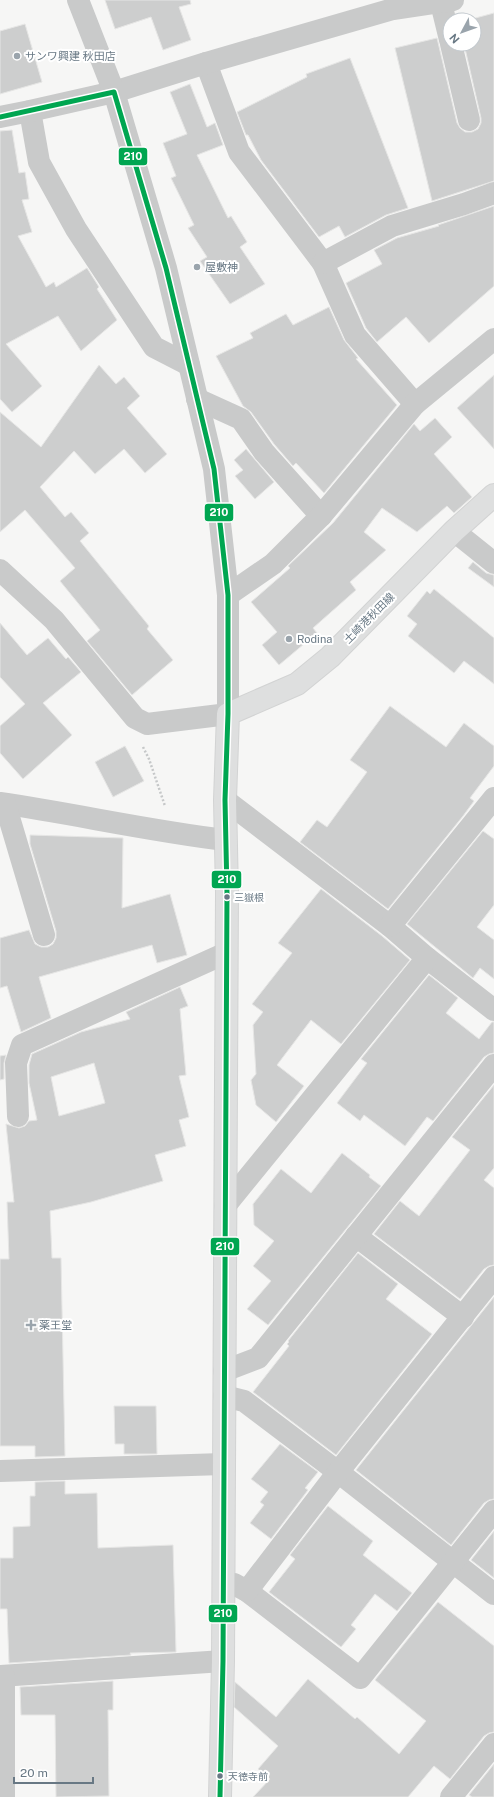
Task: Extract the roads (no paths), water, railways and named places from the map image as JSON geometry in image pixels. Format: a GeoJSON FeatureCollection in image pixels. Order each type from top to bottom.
{"type":"FeatureCollection","features":[{"type":"Feature","properties":{"kind":"main road","name":"土崎港秋田線"},"geometry":{"type":"LineString","coordinates":[[228,714],[297,684],[330,656],[454,531],[494,495]]}},
{"type":"Feature","properties":{"kind":"main road"},"geometry":{"type":"LineString","coordinates":[[220,1797],[223,1661],[226,953],[225,800],[228,714]]}},
{"type":"Feature","properties":{"kind":"street"},"geometry":{"type":"LineString","coordinates":[[0,570],[54,620],[135,718],[147,724],[228,714],[228,595],[214,468],[166,268],[114,92],[78,0]]}},
{"type":"Feature","properties":{"kind":"street"},"geometry":{"type":"LineString","coordinates":[[0,116],[30,111],[114,92],[391,5],[447,1],[448,12]]}},
{"type":"Feature","properties":{"kind":"street"},"geometry":{"type":"LineString","coordinates":[[453,52],[469,120]]}},
{"type":"Feature","properties":{"kind":"street"},"geometry":{"type":"LineString","coordinates":[[206,63],[239,152],[322,263],[355,335],[415,404]]}},
{"type":"Feature","properties":{"kind":"street"},"geometry":{"type":"LineString","coordinates":[[30,111],[39,162],[76,229],[154,347],[189,365]]}},
{"type":"Feature","properties":{"kind":"street"},"geometry":{"type":"LineString","coordinates":[[322,263],[392,226],[464,204],[494,193]]}},
{"type":"Feature","properties":{"kind":"street"},"geometry":{"type":"LineString","coordinates":[[228,595],[273,564],[321,516],[415,404],[494,339]]}},
{"type":"Feature","properties":{"kind":"street"},"geometry":{"type":"LineString","coordinates":[[198,399],[241,419],[264,452],[321,516]]}},
{"type":"Feature","properties":{"kind":"street"},"geometry":{"type":"LineString","coordinates":[[454,531],[494,563]]}},
{"type":"Feature","properties":{"kind":"street"},"geometry":{"type":"LineString","coordinates":[[390,926],[494,798]]}},
{"type":"Feature","properties":{"kind":"street"},"geometry":{"type":"LineString","coordinates":[[225,800],[390,926],[427,958],[494,1010]]}},
{"type":"Feature","properties":{"kind":"street"},"geometry":{"type":"LineString","coordinates":[[44,935],[2,803],[94,818],[172,834],[225,840]]}},
{"type":"Feature","properties":{"kind":"street"},"geometry":{"type":"LineString","coordinates":[[18,1116],[16,1063],[22,1046],[226,953]]}},
{"type":"Feature","properties":{"kind":"street"},"geometry":{"type":"LineString","coordinates":[[225,1206],[427,958]]}},
{"type":"Feature","properties":{"kind":"street"},"geometry":{"type":"LineString","coordinates":[[224,1370],[258,1358],[494,1065]]}},
{"type":"Feature","properties":{"kind":"street"},"geometry":{"type":"LineString","coordinates":[[356,1236],[463,1317]]}},
{"type":"Feature","properties":{"kind":"street"},"geometry":{"type":"LineString","coordinates":[[247,1590],[338,1472],[463,1317],[494,1276]]}},
{"type":"Feature","properties":{"kind":"street"},"geometry":{"type":"LineString","coordinates":[[224,1396],[244,1401],[338,1472],[494,1594]]}},
{"type":"Feature","properties":{"kind":"street"},"geometry":{"type":"LineString","coordinates":[[0,1471],[223,1464]]}},
{"type":"Feature","properties":{"kind":"street"},"geometry":{"type":"LineString","coordinates":[[223,1579],[247,1590],[360,1678],[494,1511]]}},
{"type":"Feature","properties":{"kind":"street"},"geometry":{"type":"LineString","coordinates":[[4,1797],[2,1676],[223,1661]]}},
{"type":"Feature","properties":{"kind":"street"},"geometry":{"type":"LineString","coordinates":[[451,1797],[494,1744]]}},
{"type":"Feature","properties":{"kind":"place","name":"サンワ興建 秋田店"},"geometry":{"type":"Point","coordinates":[17,56]}},
{"type":"Feature","properties":{"kind":"place","name":"屋敷神"},"geometry":{"type":"Point","coordinates":[197,267]}},
{"type":"Feature","properties":{"kind":"place","name":"Rodina"},"geometry":{"type":"Point","coordinates":[289,639]}},
{"type":"Feature","properties":{"kind":"place","name":"三嶽根"},"geometry":{"type":"Point","coordinates":[227,897]}},
{"type":"Feature","properties":{"kind":"place","name":"薬王堂"},"geometry":{"type":"Point","coordinates":[31,1325]}},
{"type":"Feature","properties":{"kind":"place","name":"天徳寺前"},"geometry":{"type":"Point","coordinates":[220,1776]}}]}
